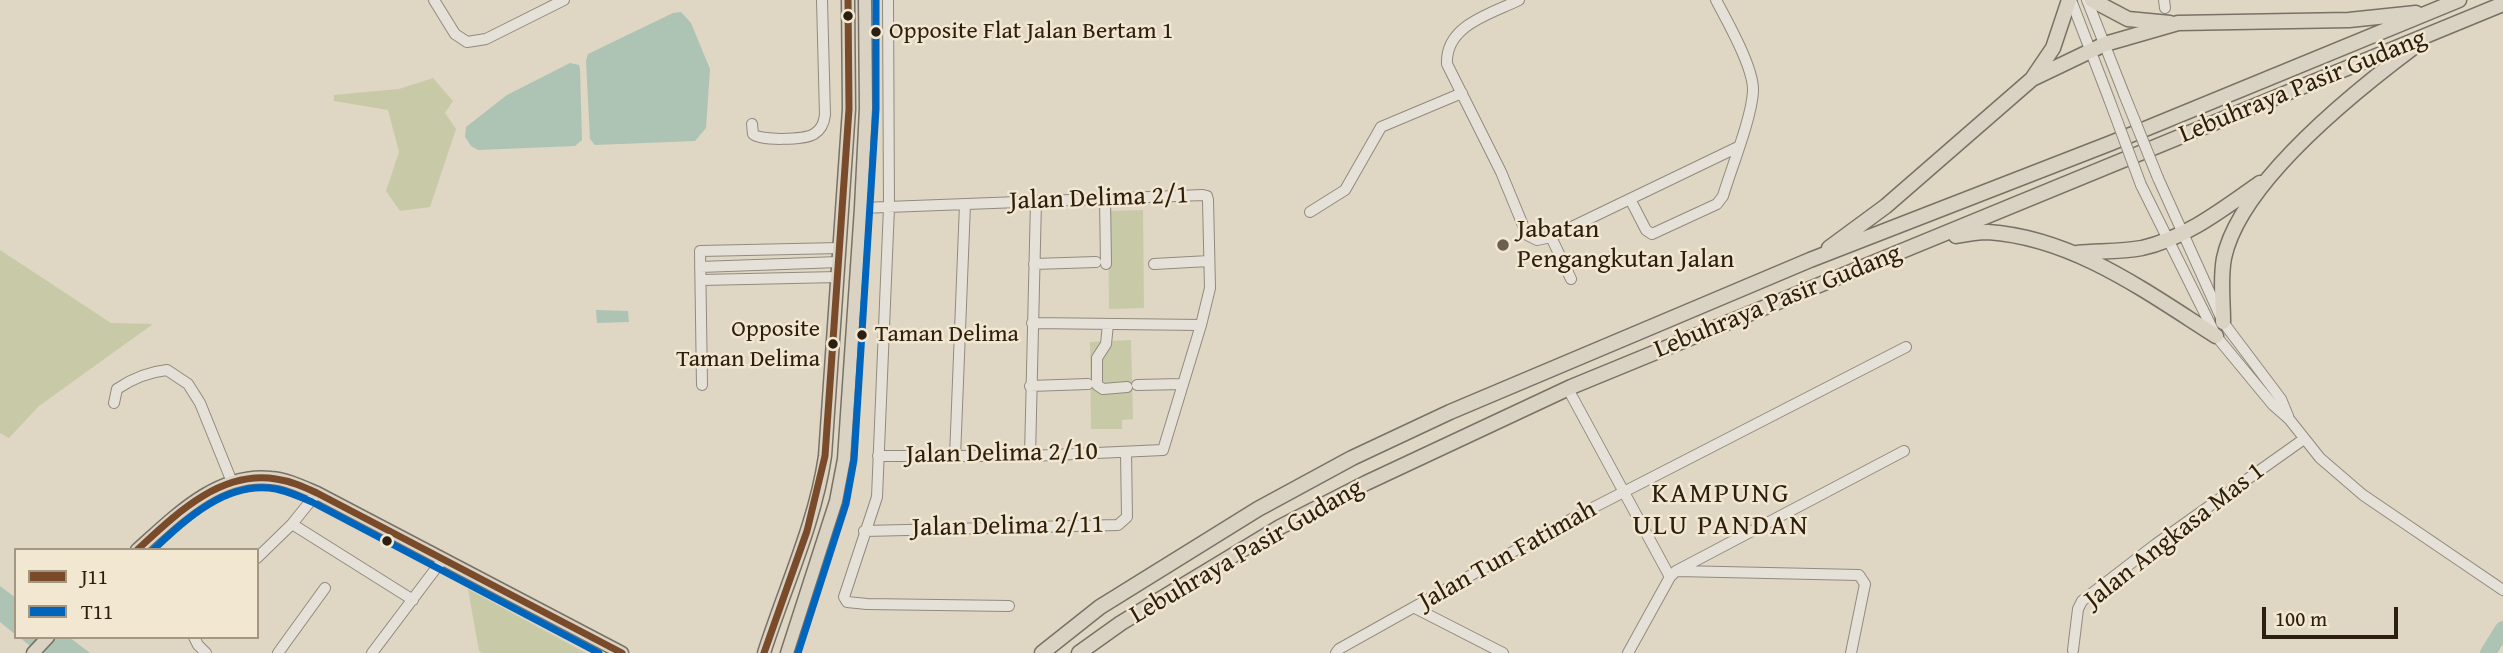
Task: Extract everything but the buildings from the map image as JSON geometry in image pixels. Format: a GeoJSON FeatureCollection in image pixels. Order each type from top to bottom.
{"type":"FeatureCollection","features":[{"type":"Feature","properties":{"kind":"highway"},"geometry":{"type":"LineString","coordinates":[[1810,260],[1886,206],[2032,79],[2053,48],[2070,0]]}},
{"type":"Feature","properties":{"kind":"highway"},"geometry":{"type":"LineString","coordinates":[[2090,0],[2128,19],[2178,23],[2350,20],[2431,12]]}},
{"type":"Feature","properties":{"kind":"highway","name":"Lebuhraya Pasir Gudang"},"geometry":{"type":"LineString","coordinates":[[1042,653],[1100,607],[1258,509],[1352,458],[1450,412],[1810,260],[2135,134],[2459,0]]}},
{"type":"Feature","properties":{"kind":"highway","name":"Lebuhraya Pasir Gudang"},"geometry":{"type":"LineString","coordinates":[[1079,653],[1121,622],[1280,527],[1377,478],[1568,389],[2503,4]]}},
{"type":"Feature","properties":{"kind":"highway"},"geometry":{"type":"LineString","coordinates":[[2032,79],[2098,47],[2178,23]]}},
{"type":"Feature","properties":{"kind":"highway"},"geometry":{"type":"LineString","coordinates":[[2223,322],[2222,277],[2229,240],[2237,222],[2273,174],[2328,116],[2430,35]]}},
{"type":"Feature","properties":{"kind":"highway"},"geometry":{"type":"LineString","coordinates":[[2076,253],[2141,248],[2168,240],[2219,212],[2273,174]]}},
{"type":"Feature","properties":{"kind":"highway"},"geometry":{"type":"LineString","coordinates":[[1937,238],[1985,232],[2020,236],[2076,253],[2123,276],[2216,335]]}},
{"type":"Feature","properties":{"kind":"main road"},"geometry":{"type":"LineString","coordinates":[[764,653],[808,527],[825,456],[849,109],[848,0]]}},
{"type":"Feature","properties":{"kind":"main road"},"geometry":{"type":"LineString","coordinates":[[787,653],[836,501],[844,459],[866,108],[865,0]]}},
{"type":"Feature","properties":{"kind":"main road"},"geometry":{"type":"LineString","coordinates":[[139,548],[164,524],[203,496],[232,482],[248,478],[271,478],[317,493],[622,653]]}},
{"type":"Feature","properties":{"kind":"main road"},"geometry":{"type":"LineString","coordinates":[[808,527],[797,580],[799,583],[805,580],[821,545]]}},
{"type":"Feature","properties":{"kind":"main road"},"geometry":{"type":"LineString","coordinates":[[33,653],[46,639]]}},
{"type":"Feature","properties":{"kind":"street"},"geometry":{"type":"LineString","coordinates":[[434,0],[460,39],[467,42],[486,39],[564,0]]}},
{"type":"Feature","properties":{"kind":"street"},"geometry":{"type":"LineString","coordinates":[[752,124],[753,134],[761,139],[807,137],[818,131],[824,122],[822,0]]}},
{"type":"Feature","properties":{"kind":"street"},"geometry":{"type":"LineString","coordinates":[[888,0],[889,206],[877,497],[844,597],[847,601],[867,604],[1009,606]]}},
{"type":"Feature","properties":{"kind":"street"},"geometry":{"type":"LineString","coordinates":[[1519,0],[1462,28],[1451,40],[1446,52],[1447,64],[1501,172],[1527,235],[1538,240],[1551,237],[1738,147]]}},
{"type":"Feature","properties":{"kind":"street"},"geometry":{"type":"LineString","coordinates":[[1630,199],[1646,230],[1652,234],[1717,204],[1723,196],[1754,89],[1743,54],[1716,0]]}},
{"type":"Feature","properties":{"kind":"street"},"geometry":{"type":"LineString","coordinates":[[2070,0],[2124,94],[2182,234],[2223,322],[2281,398],[2289,419]]}},
{"type":"Feature","properties":{"kind":"street"},"geometry":{"type":"LineString","coordinates":[[2090,0],[2109,99],[2141,185],[2216,335],[2273,405],[2289,419],[2336,474],[2503,590]]}},
{"type":"Feature","properties":{"kind":"street"},"geometry":{"type":"LineString","coordinates":[[1310,212],[1345,190],[1381,127],[1462,93]]}},
{"type":"Feature","properties":{"kind":"street","name":"Jalan Delima 2/1"},"geometry":{"type":"LineString","coordinates":[[861,208],[1207,196],[1210,288],[1163,450],[1126,452]]}},
{"type":"Feature","properties":{"kind":"street"},"geometry":{"type":"LineString","coordinates":[[1034,264],[1101,263],[1105,198]]}},
{"type":"Feature","properties":{"kind":"street"},"geometry":{"type":"LineString","coordinates":[[1030,456],[1036,201]]}},
{"type":"Feature","properties":{"kind":"street"},"geometry":{"type":"LineString","coordinates":[[955,457],[965,204]]}},
{"type":"Feature","properties":{"kind":"street"},"geometry":{"type":"LineString","coordinates":[[1551,237],[1571,279]]}},
{"type":"Feature","properties":{"kind":"street"},"geometry":{"type":"LineString","coordinates":[[702,386],[700,251],[840,248]]}},
{"type":"Feature","properties":{"kind":"street"},"geometry":{"type":"LineString","coordinates":[[1154,264],[1209,261]]}},
{"type":"Feature","properties":{"kind":"street"},"geometry":{"type":"LineString","coordinates":[[701,267],[839,262]]}},
{"type":"Feature","properties":{"kind":"street"},"geometry":{"type":"LineString","coordinates":[[701,280],[838,277]]}},
{"type":"Feature","properties":{"kind":"street"},"geometry":{"type":"LineString","coordinates":[[1032,323],[1201,325]]}},
{"type":"Feature","properties":{"kind":"street"},"geometry":{"type":"LineString","coordinates":[[1108,324],[1107,344],[1097,358],[1098,388],[1182,384]]}},
{"type":"Feature","properties":{"kind":"street","name":"Jalan Tun Fatimah"},"geometry":{"type":"LineString","coordinates":[[1336,653],[1575,517],[1906,347]]}},
{"type":"Feature","properties":{"kind":"street"},"geometry":{"type":"LineString","coordinates":[[114,403],[117,389],[131,380],[154,372],[167,370],[188,384],[200,403],[232,482]]}},
{"type":"Feature","properties":{"kind":"street"},"geometry":{"type":"LineString","coordinates":[[1030,386],[1088,384]]}},
{"type":"Feature","properties":{"kind":"street"},"geometry":{"type":"LineString","coordinates":[[1568,389],[1673,574]]}},
{"type":"Feature","properties":{"kind":"street","name":"Jalan Angkasa Mas 1"},"geometry":{"type":"LineString","coordinates":[[2073,650],[2078,609],[2082,601],[2156,544],[2304,439]]}},
{"type":"Feature","properties":{"kind":"street"},"geometry":{"type":"LineString","coordinates":[[1628,653],[1673,574],[1904,451]]}},
{"type":"Feature","properties":{"kind":"street","name":"Jalan Delima 2/10"},"geometry":{"type":"LineString","coordinates":[[878,456],[1030,456],[1126,452]]}},
{"type":"Feature","properties":{"kind":"street","name":"Jalan Delima 2/11"},"geometry":{"type":"LineString","coordinates":[[864,531],[1118,525],[1127,517],[1126,452]]}},
{"type":"Feature","properties":{"kind":"street"},"geometry":{"type":"LineString","coordinates":[[259,556],[292,524],[317,493]]}},
{"type":"Feature","properties":{"kind":"street"},"geometry":{"type":"LineString","coordinates":[[292,524],[413,600]]}},
{"type":"Feature","properties":{"kind":"street"},"geometry":{"type":"LineString","coordinates":[[372,653],[443,559]]}},
{"type":"Feature","properties":{"kind":"street"},"geometry":{"type":"LineString","coordinates":[[1673,574],[1859,575],[1865,584],[1851,653]]}},
{"type":"Feature","properties":{"kind":"street"},"geometry":{"type":"LineString","coordinates":[[278,653],[325,588]]}},
{"type":"Feature","properties":{"kind":"street"},"geometry":{"type":"LineString","coordinates":[[1415,608],[1503,653]]}},
{"type":"Feature","properties":{"kind":"street"},"geometry":{"type":"LineString","coordinates":[[195,639],[206,653]]}},
{"type":"Feature","properties":{"kind":"shaded area"},"geometry":{"type":"Polygon","coordinates":[[[681,12],[691,23],[710,69],[706,128],[695,141],[595,145],[590,139],[586,61],[588,54],[673,13],[681,12]]]}},
{"type":"Feature","properties":{"kind":"shaded area"},"geometry":{"type":"Polygon","coordinates":[[[570,63],[579,65],[580,70],[582,140],[575,146],[478,150],[471,146],[465,137],[466,127],[507,95],[570,63]]]}},
{"type":"Feature","properties":{"kind":"shaded area"},"geometry":{"type":"Polygon","coordinates":[[[433,78],[453,101],[445,113],[456,129],[430,207],[400,211],[386,191],[399,152],[388,110],[334,101],[334,95],[399,89],[433,78]]]}},
{"type":"Feature","properties":{"kind":"shaded area"},"geometry":{"type":"Polygon","coordinates":[[[1143,210],[1144,308],[1109,309],[1108,211],[1143,210]]]}},
{"type":"Feature","properties":{"kind":"shaded area"},"geometry":{"type":"Polygon","coordinates":[[[0,250],[111,323],[153,324],[39,406],[9,438],[0,433],[0,250]]]}},
{"type":"Feature","properties":{"kind":"shaded area"},"geometry":{"type":"Polygon","coordinates":[[[596,310],[628,311],[629,322],[597,323],[596,310]]]}},
{"type":"Feature","properties":{"kind":"shaded area"},"geometry":{"type":"Polygon","coordinates":[[[1131,340],[1133,419],[1122,420],[1122,429],[1091,429],[1090,342],[1131,340]]]}},
{"type":"Feature","properties":{"kind":"shaded area"},"geometry":{"type":"Polygon","coordinates":[[[0,586],[14,596],[14,633],[0,622],[0,586]]]}},
{"type":"Feature","properties":{"kind":"shaded area"},"geometry":{"type":"Polygon","coordinates":[[[468,589],[586,653],[482,653],[479,651],[468,589]]]}},
{"type":"Feature","properties":{"kind":"shaded area"},"geometry":{"type":"Polygon","coordinates":[[[22,639],[72,639],[90,653],[39,653],[22,639]]]}},
{"type":"Feature","properties":{"kind":"waterway"},"geometry":{"type":"LineString","coordinates":[[2488,653],[2503,629]]}},
{"type":"Feature","properties":{"kind":"transit line","name":"J11"},"geometry":{"type":"LineString","coordinates":[[764,653],[807,531],[825,456],[849,109],[848,0]]}},
{"type":"Feature","properties":{"kind":"transit line","name":"T11"},"geometry":{"type":"LineString","coordinates":[[798,653],[846,504],[854,460],[876,109],[876,0]]}},
{"type":"Feature","properties":{"kind":"transit line","name":"J11"},"geometry":{"type":"LineString","coordinates":[[139,548],[183,510],[217,488],[256,478],[282,480],[317,493],[622,653]]}},
{"type":"Feature","properties":{"kind":"transit line","name":"T11"},"geometry":{"type":"LineString","coordinates":[[155,548],[179,526],[224,496],[241,490],[276,489],[312,502],[599,653]]}},
{"type":"Feature","properties":{"kind":"place","name":"Opposite Flat Jalan Bertam 1"},"geometry":{"type":"Point","coordinates":[876,32]}},
{"type":"Feature","properties":{"kind":"place","name":"Jabatan Pengangkutan Jalan"},"geometry":{"type":"Point","coordinates":[1503,245]}},
{"type":"Feature","properties":{"kind":"place","name":"Taman Delima"},"geometry":{"type":"Point","coordinates":[862,335]}},
{"type":"Feature","properties":{"kind":"place","name":"Opposite Taman Delima"},"geometry":{"type":"Point","coordinates":[833,344]}},
{"type":"Feature","properties":{"kind":"district","name":"KAMPUNG ULU PANDAN"},"geometry":{"type":"Point","coordinates":[1721,511]}}]}
